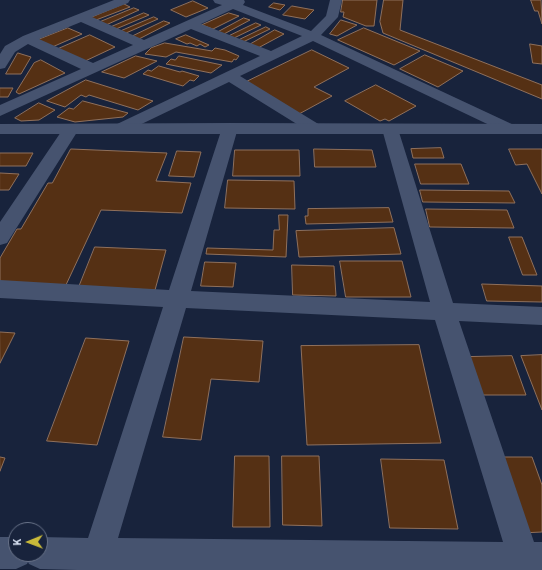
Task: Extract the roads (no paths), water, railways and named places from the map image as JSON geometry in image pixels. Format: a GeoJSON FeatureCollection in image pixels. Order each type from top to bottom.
{"type":"FeatureCollection","features":[{"type":"Feature","properties":{"kind":"street"},"geometry":{"type":"LineString","coordinates":[[0,65],[10,49],[28,39],[124,0]]}},
{"type":"Feature","properties":{"kind":"street"},"geometry":{"type":"LineString","coordinates":[[218,0],[238,2],[510,129]]}},
{"type":"Feature","properties":{"kind":"street"},"geometry":{"type":"LineString","coordinates":[[120,128],[313,36],[332,17],[336,0]]}},
{"type":"Feature","properties":{"kind":"street"},"geometry":{"type":"LineString","coordinates":[[0,111],[91,68],[238,2]]}},
{"type":"Feature","properties":{"kind":"street"},"geometry":{"type":"LineString","coordinates":[[81,17],[144,45]]}},
{"type":"Feature","properties":{"kind":"street"},"geometry":{"type":"LineString","coordinates":[[190,24],[271,56]]}},
{"type":"Feature","properties":{"kind":"street"},"geometry":{"type":"LineString","coordinates":[[28,39],[91,68]]}},
{"type":"Feature","properties":{"kind":"street"},"geometry":{"type":"LineString","coordinates":[[229,76],[314,128]]}},
{"type":"Feature","properties":{"kind":"street"},"geometry":{"type":"LineString","coordinates":[[0,130],[120,128],[390,128],[542,130]]}},
{"type":"Feature","properties":{"kind":"street"},"geometry":{"type":"LineString","coordinates":[[96,562],[230,128]]}},
{"type":"Feature","properties":{"kind":"street"},"geometry":{"type":"LineString","coordinates":[[48,554],[96,562],[531,562],[444,312],[390,128]]}},
{"type":"Feature","properties":{"kind":"street"},"geometry":{"type":"LineString","coordinates":[[0,238],[71,129]]}},
{"type":"Feature","properties":{"kind":"street"},"geometry":{"type":"LineString","coordinates":[[0,289],[542,316]]}}]}
